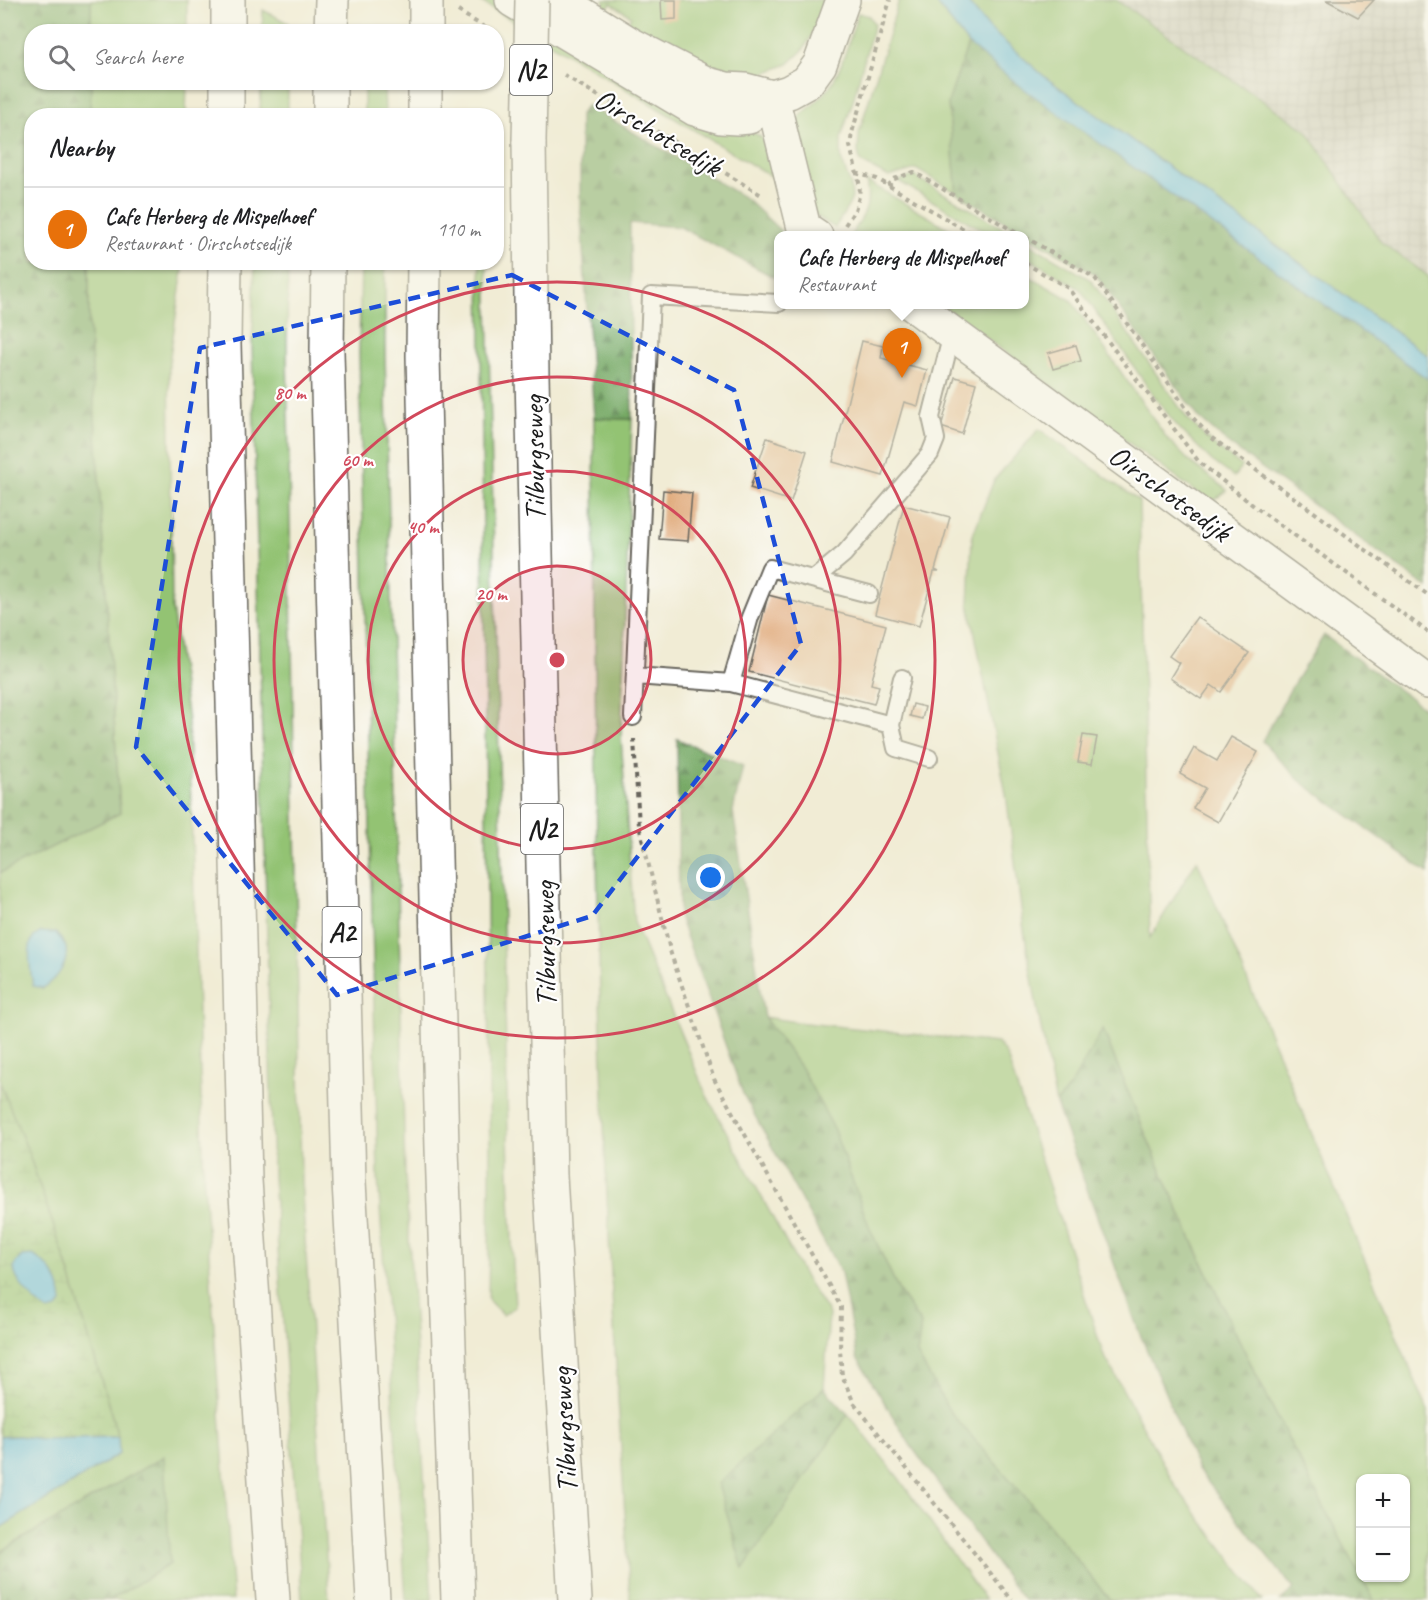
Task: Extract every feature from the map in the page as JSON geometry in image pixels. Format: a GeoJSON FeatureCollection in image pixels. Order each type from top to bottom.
{"type":"FeatureCollection","features":[{"type":"Feature","properties":{"kind":"main road"},"geometry":{"type":"LineString","coordinates":[[228,0],[228,24]]}},
{"type":"Feature","properties":{"kind":"main road"},"geometry":{"type":"LineString","coordinates":[[426,0],[426,24]]}},
{"type":"Feature","properties":{"kind":"main road","name":"Oirschotsedijk"},"geometry":{"type":"LineString","coordinates":[[512,0],[695,109],[721,117],[749,117],[772,97]]}},
{"type":"Feature","properties":{"kind":"main road","name":"Tilburgseweg"},"geometry":{"type":"LineString","coordinates":[[532,0],[529,141],[550,1176],[575,1600]]}},
{"type":"Feature","properties":{"kind":"main road","name":"Oirschotsedijk"},"geometry":{"type":"LineString","coordinates":[[559,0],[632,45],[707,84],[772,97]]}},
{"type":"Feature","properties":{"kind":"main road"},"geometry":{"type":"LineString","coordinates":[[821,230],[772,97],[789,92],[807,82],[820,64],[843,0]]}},
{"type":"Feature","properties":{"kind":"main road"},"geometry":{"type":"LineString","coordinates":[[227,90],[227,108]]}},
{"type":"Feature","properties":{"kind":"main road"},"geometry":{"type":"LineString","coordinates":[[330,90],[330,108]]}},
{"type":"Feature","properties":{"kind":"main road"},"geometry":{"type":"LineString","coordinates":[[425,90],[425,108]]}},
{"type":"Feature","properties":{"kind":"main road"},"geometry":{"type":"LineString","coordinates":[[225,270],[224,344],[245,1180],[273,1600]]}},
{"type":"Feature","properties":{"kind":"main road","name":"A2"},"geometry":{"type":"LineString","coordinates":[[328,270],[327,352],[348,1182],[374,1600]]}},
{"type":"Feature","properties":{"kind":"main road"},"geometry":{"type":"LineString","coordinates":[[424,270],[423,356],[442,1149],[458,1600]]}},
{"type":"Feature","properties":{"kind":"main road","name":"Oirschotsedijk"},"geometry":{"type":"LineString","coordinates":[[919,309],[1428,682]]}},
{"type":"Feature","properties":{"kind":"lane"},"geometry":{"type":"LineString","coordinates":[[633,717],[651,296],[774,303]]}},
{"type":"Feature","properties":{"kind":"lane"},"geometry":{"type":"LineString","coordinates":[[814,579],[844,554],[930,454],[936,439],[931,417],[952,334]]}},
{"type":"Feature","properties":{"kind":"lane"},"geometry":{"type":"LineString","coordinates":[[730,684],[750,617],[770,568],[869,594]]}},
{"type":"Feature","properties":{"kind":"lane"},"geometry":{"type":"LineString","coordinates":[[635,676],[730,684],[891,724]]}},
{"type":"Feature","properties":{"kind":"lane"},"geometry":{"type":"LineString","coordinates":[[902,678],[891,724],[896,748],[929,758]]}},
{"type":"Feature","properties":{"kind":"path"},"geometry":{"type":"LineString","coordinates":[[821,230],[855,210],[859,197],[860,186],[850,146],[852,133],[890,0]]}},
{"type":"Feature","properties":{"kind":"path"},"geometry":{"type":"LineString","coordinates":[[457,10],[479,24]]}},
{"type":"Feature","properties":{"kind":"path","name":"Oirschotsedijk"},"geometry":{"type":"LineString","coordinates":[[558,72],[821,230]]}},
{"type":"Feature","properties":{"kind":"path"},"geometry":{"type":"LineString","coordinates":[[888,186],[894,179],[914,172],[1015,231]]}},
{"type":"Feature","properties":{"kind":"path"},"geometry":{"type":"LineString","coordinates":[[856,173],[877,179],[967,231]]}},
{"type":"Feature","properties":{"kind":"path"},"geometry":{"type":"LineString","coordinates":[[1029,239],[1095,278],[1193,418],[1212,438],[1428,595]]}},
{"type":"Feature","properties":{"kind":"path","name":"Oirschotsedijk"},"geometry":{"type":"LineString","coordinates":[[1029,265],[1068,288],[1199,462],[1254,506],[1428,632]]}},
{"type":"Feature","properties":{"kind":"path"},"geometry":{"type":"LineString","coordinates":[[633,717],[639,826],[671,954],[714,1079],[841,1307],[842,1376],[855,1403],[1012,1600]]}},
{"type":"Feature","properties":{"kind":"highlighted area"},"geometry":{"type":"Polygon","coordinates":[[[512,275],[734,390],[801,644],[592,916],[337,995],[136,747],[200,348],[512,275]]]}},
{"type":"Feature","properties":{"kind":"shaded area"},"geometry":{"type":"Polygon","coordinates":[[[1022,0],[1428,0],[1428,293],[1022,0]]]}},
{"type":"Feature","properties":{"kind":"green space"},"geometry":{"type":"Polygon","coordinates":[[[0,0],[91,0],[91,24],[24,24],[24,90],[91,90],[90,108],[24,108],[24,270],[89,270],[89,322],[120,813],[0,873],[0,0]]]}},
{"type":"Feature","properties":{"kind":"green space"},"geometry":{"type":"Polygon","coordinates":[[[91,0],[187,0],[187,24],[91,24],[91,0]]]}},
{"type":"Feature","properties":{"kind":"green space"},"geometry":{"type":"Polygon","coordinates":[[[478,0],[497,0],[758,135],[768,145],[777,180],[478,0]]]}},
{"type":"Feature","properties":{"kind":"green space"},"geometry":{"type":"Polygon","coordinates":[[[604,0],[822,0],[825,2],[818,25],[803,50],[788,64],[752,78],[711,75],[625,28],[631,16],[611,3],[603,15],[604,0]]]}},
{"type":"Feature","properties":{"kind":"green space"},"geometry":{"type":"Polygon","coordinates":[[[899,0],[934,0],[968,44],[948,103],[957,193],[916,169],[889,177],[860,162],[859,133],[899,0]]]}},
{"type":"Feature","properties":{"kind":"green space"},"geometry":{"type":"Polygon","coordinates":[[[966,0],[1116,0],[1307,131],[1381,242],[1428,276],[1428,356],[1045,77],[990,29],[966,0]]]}},
{"type":"Feature","properties":{"kind":"green space"},"geometry":{"type":"Polygon","coordinates":[[[263,10],[288,23],[288,24],[262,24],[263,10]]]}},
{"type":"Feature","properties":{"kind":"green space"},"geometry":{"type":"Polygon","coordinates":[[[858,13],[869,16],[874,24],[841,138],[841,159],[851,186],[852,198],[835,228],[813,214],[793,125],[832,83],[841,64],[858,13]]]}},
{"type":"Feature","properties":{"kind":"green space"},"geometry":{"type":"Polygon","coordinates":[[[968,44],[1023,88],[1428,379],[1428,588],[1230,445],[1199,418],[1095,274],[1029,237],[1029,231],[1020,231],[957,193],[948,103],[968,44]]]}},
{"type":"Feature","properties":{"kind":"green space"},"geometry":{"type":"Polygon","coordinates":[[[91,90],[187,90],[186,108],[90,108],[91,90]]]}},
{"type":"Feature","properties":{"kind":"green space"},"geometry":{"type":"Polygon","coordinates":[[[261,90],[288,90],[288,108],[260,108],[261,90]]]}},
{"type":"Feature","properties":{"kind":"green space"},"geometry":{"type":"Polygon","coordinates":[[[364,90],[384,90],[385,108],[364,108],[364,90]]]}},
{"type":"Feature","properties":{"kind":"green space"},"geometry":{"type":"Polygon","coordinates":[[[587,105],[747,199],[781,231],[774,231],[774,277],[680,227],[630,223],[632,419],[594,418],[580,203],[580,114],[587,105]]]}},
{"type":"Feature","properties":{"kind":"green space"},"geometry":{"type":"Polygon","coordinates":[[[914,176],[1008,231],[984,231],[898,181],[914,176]]]}},
{"type":"Feature","properties":{"kind":"green space"},"geometry":{"type":"Polygon","coordinates":[[[866,181],[953,231],[854,231],[867,204],[866,181]]]}},
{"type":"Feature","properties":{"kind":"green space"},"geometry":{"type":"Polygon","coordinates":[[[1029,243],[1091,280],[1187,418],[1211,443],[1242,466],[1234,477],[1212,461],[1177,426],[1080,289],[1029,258],[1029,243]]]}},
{"type":"Feature","properties":{"kind":"green space"},"geometry":{"type":"Polygon","coordinates":[[[89,270],[183,270],[169,363],[172,608],[188,721],[204,1183],[233,1600],[110,1600],[170,1564],[47,1524],[0,1552],[0,1528],[119,1454],[118,1437],[68,1268],[27,1149],[0,1083],[0,873],[120,813],[89,322],[89,270]],[[56,933],[43,988],[61,970],[66,958],[65,945],[56,933]]]}},
{"type":"Feature","properties":{"kind":"green space"},"geometry":{"type":"Polygon","coordinates":[[[255,270],[288,270],[287,347],[301,1179],[329,1600],[302,1600],[273,1177],[252,346],[255,270]]]}},
{"type":"Feature","properties":{"kind":"green space"},"geometry":{"type":"Polygon","coordinates":[[[361,270],[385,270],[385,354],[405,1175],[432,1600],[406,1600],[378,1178],[359,353],[361,270]]]}},
{"type":"Feature","properties":{"kind":"green space"},"geometry":{"type":"Polygon","coordinates":[[[480,270],[487,270],[509,1173],[515,1307],[503,1315],[488,1300],[490,1171],[480,270]]]}},
{"type":"Feature","properties":{"kind":"green space"},"geometry":{"type":"Polygon","coordinates":[[[1029,276],[1071,300],[1166,437],[1188,460],[1227,490],[1211,503],[946,309],[1029,309],[1029,276]]]}},
{"type":"Feature","properties":{"kind":"green space"},"geometry":{"type":"Polygon","coordinates":[[[594,418],[632,419],[621,737],[634,922],[706,1094],[806,1279],[829,1314],[824,1388],[718,1484],[743,1568],[848,1414],[898,1477],[985,1600],[630,1600],[602,1079],[596,796],[594,418]]]}},
{"type":"Feature","properties":{"kind":"green space"},"geometry":{"type":"Polygon","coordinates":[[[1039,429],[1139,501],[1150,938],[1197,860],[1428,1411],[1428,1600],[1374,1600],[1364,1582],[1410,1582],[1410,1474],[1356,1474],[1356,1568],[1256,1374],[1191,1238],[1103,1029],[1071,1085],[1056,1104],[1024,931],[1006,794],[969,604],[972,537],[994,480],[1039,429]]]}},
{"type":"Feature","properties":{"kind":"green space"},"geometry":{"type":"Polygon","coordinates":[[[1324,635],[1428,711],[1428,873],[1300,781],[1262,741],[1324,635]]]}},
{"type":"Feature","properties":{"kind":"green space"},"geometry":{"type":"Polygon","coordinates":[[[677,739],[743,766],[733,811],[764,1017],[801,1068],[832,1125],[870,1229],[900,1293],[921,1324],[917,1354],[950,1412],[1028,1500],[1110,1600],[1024,1600],[911,1446],[857,1358],[841,1273],[743,1094],[679,916],[677,739]]]}},
{"type":"Feature","properties":{"kind":"green space"},"geometry":{"type":"Polygon","coordinates":[[[764,1017],[998,1043],[1007,1056],[1103,1353],[1176,1487],[1262,1600],[1110,1600],[1028,1500],[950,1412],[917,1354],[921,1324],[900,1293],[870,1229],[832,1125],[764,1017]]]}},
{"type":"Feature","properties":{"kind":"green space"},"geometry":{"type":"Polygon","coordinates":[[[1103,1029],[1160,1168],[1255,1374],[1356,1568],[1356,1582],[1364,1582],[1374,1600],[1281,1600],[1294,1589],[1198,1470],[1139,1332],[1056,1104],[1071,1085],[1103,1029]]]}},
{"type":"Feature","properties":{"kind":"green space"},"geometry":{"type":"Polygon","coordinates":[[[0,1083],[27,1149],[68,1268],[118,1437],[41,1439],[19,1436],[0,1437],[0,1083]]]}},
{"type":"Feature","properties":{"kind":"green space"},"geometry":{"type":"Polygon","coordinates":[[[824,1388],[848,1414],[743,1569],[718,1484],[824,1388]]]}},
{"type":"Feature","properties":{"kind":"green space"},"geometry":{"type":"Polygon","coordinates":[[[164,1456],[170,1564],[110,1600],[0,1600],[0,1552],[164,1456]]]}},
{"type":"Feature","properties":{"kind":"water"},"geometry":{"type":"Polygon","coordinates":[[[934,0],[966,0],[990,29],[1045,77],[1428,356],[1428,379],[1023,88],[968,44],[934,0]]]}},
{"type":"Feature","properties":{"kind":"water"},"geometry":{"type":"Polygon","coordinates":[[[41,932],[56,933],[66,951],[61,970],[43,988],[33,986],[30,962],[31,943],[34,937],[41,932]]]}},
{"type":"Feature","properties":{"kind":"water"},"geometry":{"type":"Polygon","coordinates":[[[33,1255],[46,1265],[57,1281],[62,1303],[57,1309],[48,1311],[43,1308],[25,1290],[16,1276],[14,1270],[16,1262],[22,1256],[33,1255]]]}},
{"type":"Feature","properties":{"kind":"water"},"geometry":{"type":"Polygon","coordinates":[[[19,1436],[41,1439],[118,1437],[119,1454],[0,1528],[0,1437],[19,1436]]]}},
{"type":"Feature","properties":{"kind":"building"},"geometry":{"type":"Polygon","coordinates":[[[661,0],[676,0],[676,19],[662,20],[661,0]]]}},
{"type":"Feature","properties":{"kind":"building"},"geometry":{"type":"Polygon","coordinates":[[[1326,0],[1374,0],[1358,17],[1326,0]]]}},
{"type":"Feature","properties":{"kind":"building"},"geometry":{"type":"Polygon","coordinates":[[[862,341],[883,346],[881,358],[927,370],[918,406],[904,402],[883,476],[833,462],[862,341]]]}},
{"type":"Feature","properties":{"kind":"building"},"geometry":{"type":"Polygon","coordinates":[[[1076,345],[1081,361],[1053,369],[1048,353],[1076,345]]]}},
{"type":"Feature","properties":{"kind":"building"},"geometry":{"type":"Polygon","coordinates":[[[955,377],[976,383],[962,434],[941,427],[955,377]]]}},
{"type":"Feature","properties":{"kind":"building"},"geometry":{"type":"Polygon","coordinates":[[[767,438],[807,451],[791,501],[750,488],[767,438]]]}},
{"type":"Feature","properties":{"kind":"building"},"geometry":{"type":"Polygon","coordinates":[[[663,490],[692,493],[688,541],[659,539],[663,490]]]}},
{"type":"Feature","properties":{"kind":"building"},"geometry":{"type":"Polygon","coordinates":[[[904,505],[950,517],[935,570],[939,572],[934,572],[919,626],[875,614],[904,505]]]}},
{"type":"Feature","properties":{"kind":"building"},"geometry":{"type":"Polygon","coordinates":[[[768,595],[886,625],[871,684],[879,686],[874,704],[749,672],[768,595]]]}},
{"type":"Feature","properties":{"kind":"building"},"geometry":{"type":"Polygon","coordinates":[[[1197,617],[1249,653],[1221,692],[1211,685],[1201,699],[1170,678],[1179,663],[1169,656],[1197,617]]]}},
{"type":"Feature","properties":{"kind":"building"},"geometry":{"type":"Polygon","coordinates":[[[913,704],[925,707],[922,719],[910,716],[913,704]]]}},
{"type":"Feature","properties":{"kind":"building"},"geometry":{"type":"Polygon","coordinates":[[[1083,735],[1097,737],[1092,764],[1078,762],[1083,735]]]}},
{"type":"Feature","properties":{"kind":"building"},"geometry":{"type":"Polygon","coordinates":[[[1231,737],[1258,752],[1218,822],[1193,808],[1205,788],[1180,774],[1194,748],[1217,761],[1231,737]]]}},
{"type":"Feature","properties":{"kind":"place","name":"Cafe Herberg de Mispelhoef"},"geometry":{"type":"Point","coordinates":[902,378]}}]}
